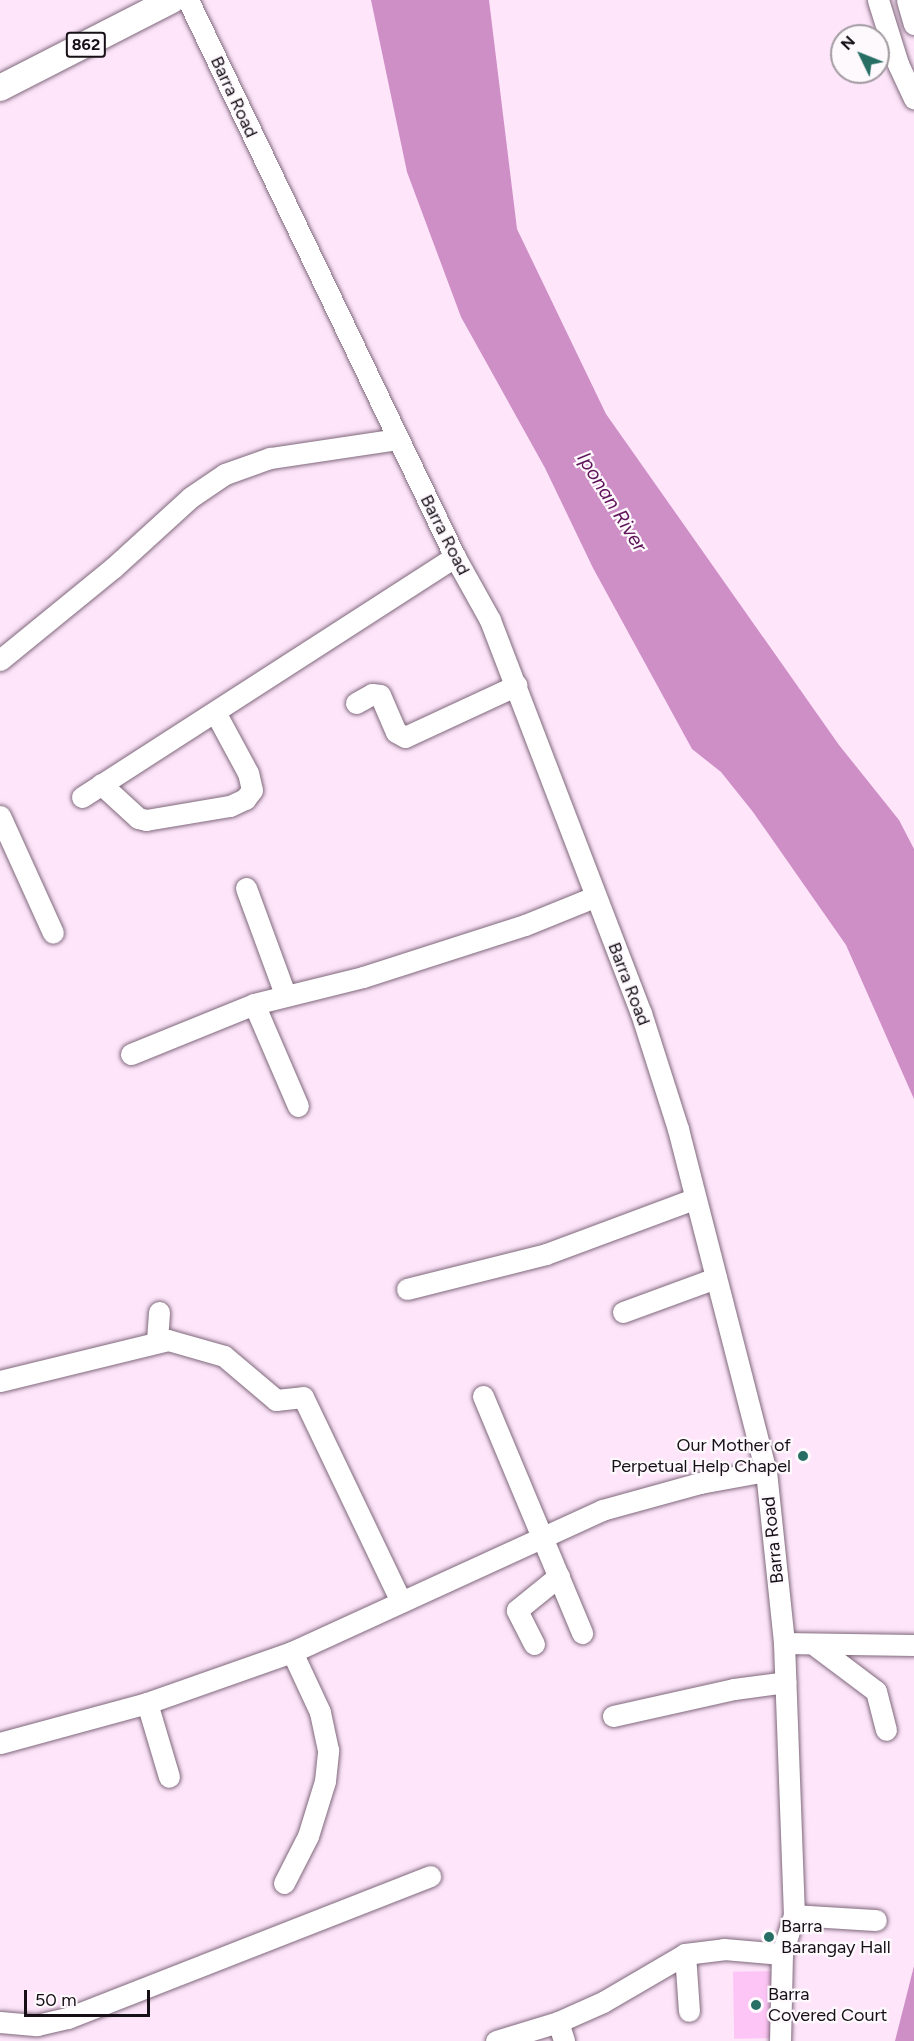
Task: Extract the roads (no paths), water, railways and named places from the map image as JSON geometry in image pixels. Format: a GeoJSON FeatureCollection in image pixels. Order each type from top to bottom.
{"type":"FeatureCollection","features":[{"type":"Feature","properties":{"kind":"main road","name":"862"},"geometry":{"type":"LineString","coordinates":[[0,88],[172,0]]}},
{"type":"Feature","properties":{"kind":"street","name":"Barra Road"},"geometry":{"type":"LineString","coordinates":[[188,0],[397,439],[455,557],[490,620],[517,686],[594,897],[641,1013],[678,1130],[766,1471],[784,1643],[794,1915],[782,1954],[780,2041]]}},
{"type":"Feature","properties":{"kind":"street"},"geometry":{"type":"LineString","coordinates":[[878,0],[898,64],[914,99]]}},
{"type":"Feature","properties":{"kind":"street"},"geometry":{"type":"LineString","coordinates":[[907,0],[914,24]]}},
{"type":"Feature","properties":{"kind":"street"},"geometry":{"type":"LineString","coordinates":[[0,660],[113,568],[191,497],[225,474],[270,458],[397,439]]}},
{"type":"Feature","properties":{"kind":"street"},"geometry":{"type":"LineString","coordinates":[[82,797],[455,557]]}},
{"type":"Feature","properties":{"kind":"street"},"geometry":{"type":"LineString","coordinates":[[356,703],[372,694],[380,695],[396,732],[405,737],[517,686]]}},
{"type":"Feature","properties":{"kind":"street"},"geometry":{"type":"LineString","coordinates":[[101,784],[138,818],[146,820],[230,806],[245,800],[252,790],[248,773],[215,712]]}},
{"type":"Feature","properties":{"kind":"street"},"geometry":{"type":"LineString","coordinates":[[0,816],[53,933]]}},
{"type":"Feature","properties":{"kind":"street"},"geometry":{"type":"LineString","coordinates":[[246,888],[285,994]]}},
{"type":"Feature","properties":{"kind":"street"},"geometry":{"type":"LineString","coordinates":[[131,1054],[254,1004],[285,994],[363,977],[525,925],[594,897]]}},
{"type":"Feature","properties":{"kind":"street"},"geometry":{"type":"LineString","coordinates":[[254,1004],[298,1106]]}},
{"type":"Feature","properties":{"kind":"street"},"geometry":{"type":"LineString","coordinates":[[407,1289],[546,1254],[694,1199]]}},
{"type":"Feature","properties":{"kind":"street"},"geometry":{"type":"LineString","coordinates":[[622,1312],[716,1278]]}},
{"type":"Feature","properties":{"kind":"street"},"geometry":{"type":"LineString","coordinates":[[157,1341],[159,1312]]}},
{"type":"Feature","properties":{"kind":"street"},"geometry":{"type":"LineString","coordinates":[[0,1381],[157,1341],[179,1341],[224,1356],[276,1400],[303,1397],[401,1602]]}},
{"type":"Feature","properties":{"kind":"street"},"geometry":{"type":"LineString","coordinates":[[483,1396],[582,1633]]}},
{"type":"Feature","properties":{"kind":"street"},"geometry":{"type":"LineString","coordinates":[[0,1743],[147,1703],[292,1652],[543,1535],[625,1502],[766,1471]]}},
{"type":"Feature","properties":{"kind":"street"},"geometry":{"type":"LineString","coordinates":[[534,1644],[518,1610],[559,1576]]}},
{"type":"Feature","properties":{"kind":"street"},"geometry":{"type":"LineString","coordinates":[[784,1643],[816,1646],[914,1645]]}},
{"type":"Feature","properties":{"kind":"street"},"geometry":{"type":"LineString","coordinates":[[816,1646],[876,1691],[886,1730]]}},
{"type":"Feature","properties":{"kind":"street"},"geometry":{"type":"LineString","coordinates":[[284,1883],[308,1836],[325,1781],[328,1750],[320,1712],[292,1652]]}},
{"type":"Feature","properties":{"kind":"street"},"geometry":{"type":"LineString","coordinates":[[613,1716],[734,1689],[786,1682]]}},
{"type":"Feature","properties":{"kind":"street"},"geometry":{"type":"LineString","coordinates":[[147,1703],[169,1777]]}},
{"type":"Feature","properties":{"kind":"street"},"geometry":{"type":"LineString","coordinates":[[0,2022],[37,2025],[68,2018],[430,1876]]}},
{"type":"Feature","properties":{"kind":"street"},"geometry":{"type":"LineString","coordinates":[[794,1915],[876,1920]]}},
{"type":"Feature","properties":{"kind":"street"},"geometry":{"type":"LineString","coordinates":[[496,2041],[561,2031],[603,2002],[685,1954],[724,1949],[782,1954]]}},
{"type":"Feature","properties":{"kind":"street"},"geometry":{"type":"LineString","coordinates":[[685,1954],[689,2011]]}},
{"type":"Feature","properties":{"kind":"water","name":"Iponan River"},"geometry":{"type":"Polygon","coordinates":[[[371,0],[489,0],[517,229],[606,414],[839,745],[899,820],[914,849],[914,1099],[846,945],[753,812],[721,772],[692,749],[593,568],[545,468],[461,317],[407,172],[371,0]]]}},
{"type":"Feature","properties":{"kind":"water"},"geometry":{"type":"Polygon","coordinates":[[[914,1966],[914,2041],[895,2041],[914,1966]]]}},
{"type":"Feature","properties":{"kind":"place","name":"Our Mother of Perpetual Help Chapel"},"geometry":{"type":"Point","coordinates":[803,1456]}},
{"type":"Feature","properties":{"kind":"place","name":"Barra Barangay Hall"},"geometry":{"type":"Point","coordinates":[769,1937]}},
{"type":"Feature","properties":{"kind":"place","name":"Barra Covered Court"},"geometry":{"type":"Point","coordinates":[756,2005]}}]}
